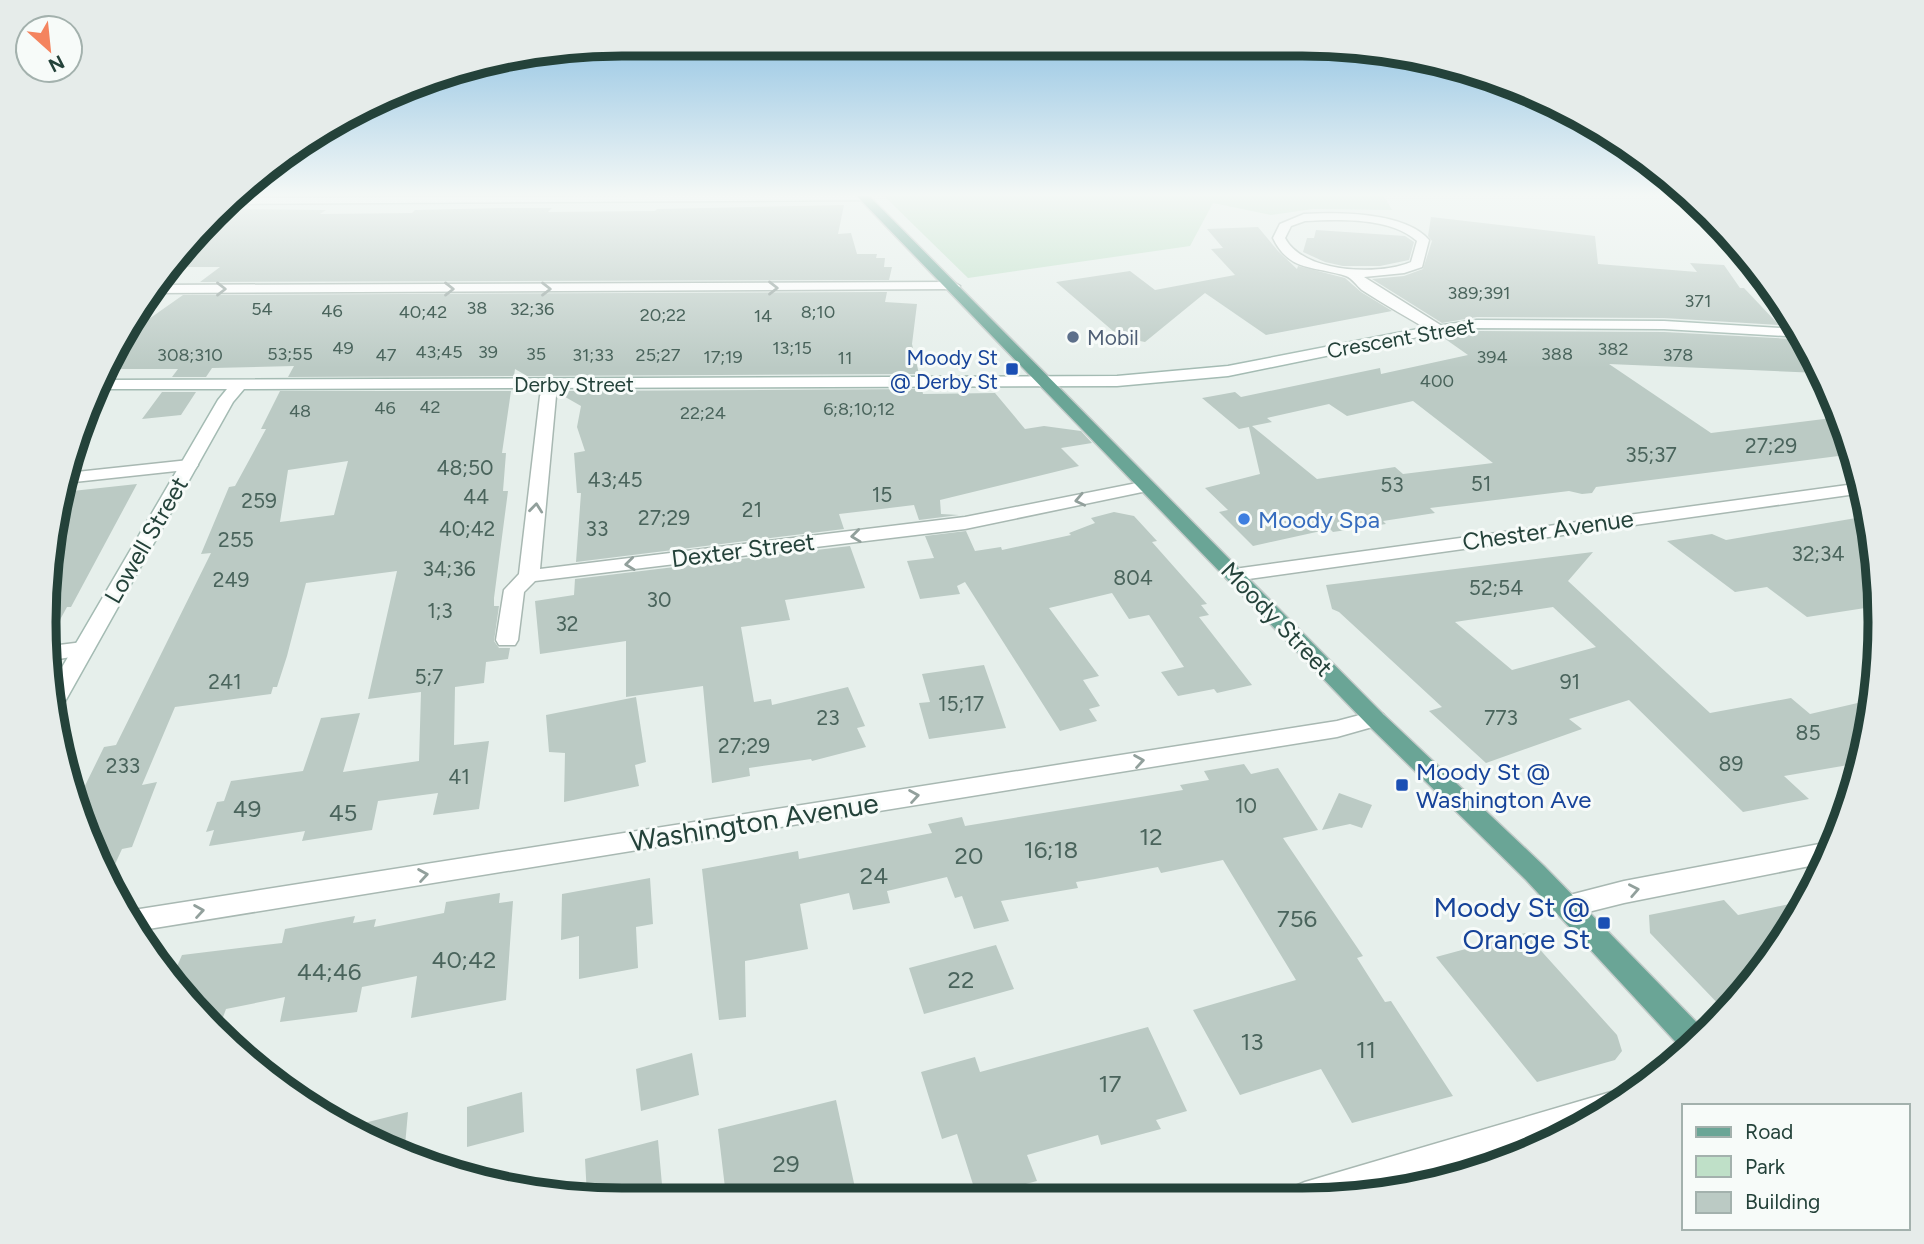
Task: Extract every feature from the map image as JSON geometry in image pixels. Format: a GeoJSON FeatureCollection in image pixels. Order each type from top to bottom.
{"type":"FeatureCollection","features":[{"type":"Feature","properties":{"kind":"main road","name":"Moody Street"},"geometry":{"type":"LineString","coordinates":[[919,252],[1375,719],[1568,906],[1688,1035]]}},
{"type":"Feature","properties":{"kind":"street"},"geometry":{"type":"LineString","coordinates":[[1287,252],[1293,258],[1320,268],[1383,272],[1413,267],[1417,264],[1420,252]]}},
{"type":"Feature","properties":{"kind":"street"},"geometry":{"type":"LineString","coordinates":[[1351,272],[1364,285],[1437,329]]}},
{"type":"Feature","properties":{"kind":"street"},"geometry":{"type":"LineString","coordinates":[[164,289],[953,286]]}},
{"type":"Feature","properties":{"kind":"street","name":"Crescent Street"},"geometry":{"type":"LineString","coordinates":[[1047,382],[1135,381],[1199,375],[1269,364],[1437,329],[1490,323],[1570,323],[1788,332]]}},
{"type":"Feature","properties":{"kind":"street","name":"Derby Street"},"geometry":{"type":"LineString","coordinates":[[108,385],[1047,382]]}},
{"type":"Feature","properties":{"kind":"street"},"geometry":{"type":"LineString","coordinates":[[507,640],[514,590],[529,576],[548,396],[553,384]]}},
{"type":"Feature","properties":{"kind":"street","name":"Lowell Street"},"geometry":{"type":"LineString","coordinates":[[60,690],[226,400],[239,385]]}},
{"type":"Feature","properties":{"kind":"street"},"geometry":{"type":"LineString","coordinates":[[75,477],[189,465]]}},
{"type":"Feature","properties":{"kind":"street","name":"Dexter Street"},"geometry":{"type":"LineString","coordinates":[[529,576],[975,522],[1147,486]]}},
{"type":"Feature","properties":{"kind":"street","name":"Chester Avenue"},"geometry":{"type":"LineString","coordinates":[[1234,575],[1852,490]]}},
{"type":"Feature","properties":{"kind":"street"},"geometry":{"type":"LineString","coordinates":[[57,652],[83,649]]}},
{"type":"Feature","properties":{"kind":"street","name":"Washington Avenue"},"geometry":{"type":"LineString","coordinates":[[141,919],[1337,729],[1375,719]]}},
{"type":"Feature","properties":{"kind":"street"},"geometry":{"type":"LineString","coordinates":[[1568,906],[1624,892],[1818,854]]}},
{"type":"Feature","properties":{"kind":"street"},"geometry":{"type":"LineString","coordinates":[[1348,1186],[1573,1118]]}},
{"type":"Feature","properties":{"kind":"green space"},"geometry":{"type":"Polygon","coordinates":[[[941,252],[1148,252],[968,278],[941,252]]]}},
{"type":"Feature","properties":{"kind":"building"},"geometry":{"type":"Polygon","coordinates":[[[193,252],[856,252],[877,254],[876,258],[885,258],[884,267],[892,267],[889,280],[200,282],[220,267],[181,267],[193,252]]]}},
{"type":"Feature","properties":{"kind":"building"},"geometry":{"type":"Polygon","coordinates":[[[1214,252],[1279,252],[1297,269],[1298,266],[1345,278],[1361,292],[1392,311],[1266,335],[1205,293],[1145,342],[1120,337],[1056,282],[1130,271],[1155,290],[1235,275],[1214,252]]]}},
{"type":"Feature","properties":{"kind":"building"},"geometry":{"type":"Polygon","coordinates":[[[1303,252],[1411,252],[1409,260],[1380,266],[1343,266],[1325,262],[1303,252]]]}},
{"type":"Feature","properties":{"kind":"building"},"geometry":{"type":"Polygon","coordinates":[[[1428,252],[1597,252],[1598,264],[1697,272],[1690,263],[1724,265],[1740,288],[1744,288],[1779,325],[1664,318],[1477,317],[1442,323],[1372,279],[1404,276],[1423,269],[1428,252]]]}},
{"type":"Feature","properties":{"kind":"building"},"geometry":{"type":"Polygon","coordinates":[[[887,292],[885,302],[917,304],[912,344],[919,374],[527,376],[515,369],[514,376],[288,377],[294,366],[212,368],[206,377],[172,377],[178,369],[116,369],[141,325],[183,295],[887,292]]]}},
{"type":"Feature","properties":{"kind":"building"},"geometry":{"type":"Polygon","coordinates":[[[1477,331],[1664,332],[1792,339],[1810,373],[1609,364],[1711,433],[1830,418],[1843,455],[1596,487],[1592,493],[1569,491],[1430,508],[1435,513],[1383,521],[1386,524],[1333,532],[1330,529],[1253,546],[1219,512],[1228,510],[1205,488],[1260,474],[1249,427],[1239,429],[1202,398],[1235,392],[1241,397],[1380,368],[1381,374],[1468,355],[1441,336],[1477,331]],[[1413,401],[1347,416],[1329,404],[1267,418],[1272,422],[1252,426],[1317,479],[1395,467],[1403,474],[1493,463],[1413,401]]]}},
{"type":"Feature","properties":{"kind":"building"},"geometry":{"type":"Polygon","coordinates":[[[922,389],[923,394],[995,393],[1025,429],[1044,426],[1081,431],[1092,443],[1061,448],[1079,466],[940,500],[941,514],[959,515],[919,520],[914,505],[839,514],[844,529],[576,562],[581,493],[577,493],[574,453],[585,451],[577,427],[581,406],[560,394],[561,391],[922,389]]]}},
{"type":"Feature","properties":{"kind":"building"},"geometry":{"type":"Polygon","coordinates":[[[280,391],[511,391],[502,453],[506,453],[503,491],[508,491],[494,598],[494,606],[499,606],[494,641],[499,648],[510,648],[508,659],[486,662],[484,683],[455,687],[454,745],[489,741],[479,809],[433,815],[438,793],[378,801],[372,830],[302,841],[305,831],[209,846],[214,830],[206,832],[217,802],[224,801],[231,781],[303,771],[321,718],[360,713],[343,772],[419,761],[421,692],[368,699],[397,571],[306,583],[287,656],[277,687],[273,687],[271,694],[175,707],[142,785],[157,782],[132,847],[122,849],[113,869],[82,791],[104,747],[116,745],[211,553],[201,554],[229,487],[235,486],[266,429],[261,429],[280,391]],[[348,461],[288,470],[280,522],[334,515],[348,461]]]}},
{"type":"Feature","properties":{"kind":"building"},"geometry":{"type":"Polygon","coordinates":[[[162,392],[196,392],[181,415],[142,419],[162,392]]]}},
{"type":"Feature","properties":{"kind":"building"},"geometry":{"type":"Polygon","coordinates":[[[137,484],[71,607],[67,607],[56,627],[61,548],[72,491],[137,484]]]}},
{"type":"Feature","properties":{"kind":"building"},"geometry":{"type":"Polygon","coordinates":[[[1114,512],[1134,516],[1157,541],[1152,542],[1207,604],[1201,605],[1209,615],[1199,617],[1252,685],[1217,693],[1214,689],[1178,696],[1161,672],[1184,667],[1149,615],[1129,619],[1112,593],[1049,608],[1099,676],[1083,680],[1100,706],[1089,709],[1097,721],[1060,731],[965,582],[957,586],[960,594],[920,599],[907,561],[934,558],[925,536],[966,531],[975,551],[1001,547],[1002,550],[1071,535],[1069,533],[1095,523],[1091,518],[1114,512]]]}},
{"type":"Feature","properties":{"kind":"building"},"geometry":{"type":"Polygon","coordinates":[[[1858,518],[1868,608],[1807,617],[1767,587],[1735,592],[1667,541],[1712,534],[1726,540],[1858,518]]]}},
{"type":"Feature","properties":{"kind":"building"},"geometry":{"type":"Polygon","coordinates":[[[850,546],[865,588],[785,600],[790,620],[741,627],[754,702],[771,699],[772,705],[848,687],[865,726],[857,728],[866,747],[812,761],[749,768],[750,776],[712,783],[703,686],[626,697],[626,641],[540,654],[535,601],[574,595],[575,579],[850,546]]]}},
{"type":"Feature","properties":{"kind":"building"},"geometry":{"type":"Polygon","coordinates":[[[1593,552],[1568,581],[1710,713],[1791,698],[1810,714],[1862,702],[1850,765],[1784,776],[1809,799],[1743,812],[1629,700],[1569,719],[1582,729],[1486,763],[1429,711],[1442,707],[1339,612],[1332,609],[1326,585],[1593,552]],[[1553,607],[1455,622],[1512,670],[1596,647],[1553,607]]]}},
{"type":"Feature","properties":{"kind":"building"},"geometry":{"type":"Polygon","coordinates":[[[984,665],[1006,728],[929,739],[919,703],[930,702],[922,674],[984,665]]]}},
{"type":"Feature","properties":{"kind":"building"},"geometry":{"type":"Polygon","coordinates":[[[636,697],[646,762],[635,765],[639,786],[564,802],[565,753],[549,752],[546,715],[636,697]]]}},
{"type":"Feature","properties":{"kind":"building"},"geometry":{"type":"Polygon","coordinates":[[[1244,764],[1251,774],[1278,768],[1318,830],[1283,838],[1363,956],[1357,958],[1385,1002],[1391,1001],[1453,1096],[1352,1123],[1321,1069],[1240,1095],[1193,1010],[1296,980],[1223,860],[1161,873],[1158,867],[1076,882],[1078,888],[1001,901],[1009,921],[974,929],[962,896],[955,898],[947,877],[887,891],[890,903],[853,910],[849,893],[800,904],[808,949],[745,961],[746,1017],[719,1020],[702,869],[798,851],[799,859],[932,833],[928,824],[962,817],[965,826],[1183,790],[1180,785],[1209,780],[1204,771],[1244,764]]]}},
{"type":"Feature","properties":{"kind":"building"},"geometry":{"type":"Polygon","coordinates":[[[1339,793],[1372,805],[1362,828],[1350,824],[1322,830],[1339,793]]]}},
{"type":"Feature","properties":{"kind":"building"},"geometry":{"type":"Polygon","coordinates":[[[650,878],[653,924],[636,927],[638,968],[579,979],[579,936],[561,940],[562,894],[650,878]]]}},
{"type":"Feature","properties":{"kind":"building"},"geometry":{"type":"Polygon","coordinates":[[[500,893],[499,903],[513,901],[506,1000],[411,1018],[417,976],[362,987],[357,1012],[280,1022],[285,997],[226,1009],[221,1021],[175,970],[182,955],[282,943],[285,929],[355,916],[353,923],[376,919],[374,927],[444,913],[446,902],[500,893]]]}},
{"type":"Feature","properties":{"kind":"building"},"geometry":{"type":"Polygon","coordinates":[[[1724,900],[1738,915],[1793,903],[1751,967],[1719,1005],[1650,933],[1649,915],[1724,900]]]}},
{"type":"Feature","properties":{"kind":"building"},"geometry":{"type":"Polygon","coordinates":[[[1525,933],[1617,1035],[1622,1051],[1615,1060],[1537,1082],[1436,957],[1525,933]]]}},
{"type":"Feature","properties":{"kind":"building"},"geometry":{"type":"Polygon","coordinates":[[[996,945],[1014,989],[924,1014],[909,968],[996,945]]]}},
{"type":"Feature","properties":{"kind":"building"},"geometry":{"type":"Polygon","coordinates":[[[1148,1027],[1187,1111],[1156,1120],[1161,1129],[1101,1145],[1098,1135],[1027,1155],[1037,1181],[1011,1188],[974,1188],[957,1134],[942,1139],[921,1072],[975,1057],[980,1072],[1148,1027]]]}},
{"type":"Feature","properties":{"kind":"building"},"geometry":{"type":"Polygon","coordinates":[[[692,1053],[699,1095],[641,1111],[636,1069],[692,1053]]]}},
{"type":"Feature","properties":{"kind":"building"},"geometry":{"type":"Polygon","coordinates":[[[522,1092],[524,1132],[467,1147],[467,1107],[522,1092]]]}},
{"type":"Feature","properties":{"kind":"building"},"geometry":{"type":"Polygon","coordinates":[[[836,1100],[855,1188],[725,1188],[718,1129],[836,1100]]]}},
{"type":"Feature","properties":{"kind":"building"},"geometry":{"type":"Polygon","coordinates":[[[408,1112],[405,1145],[372,1130],[361,1124],[408,1112]]]}},
{"type":"Feature","properties":{"kind":"building"},"geometry":{"type":"Polygon","coordinates":[[[658,1140],[662,1188],[587,1187],[585,1159],[658,1140]]]}},
{"type":"Feature","properties":{"kind":"place","name":"Mobil"},"geometry":{"type":"Point","coordinates":[1073,337]}},
{"type":"Feature","properties":{"kind":"place","name":"Moody St @ Derby St"},"geometry":{"type":"Point","coordinates":[1012,369]}},
{"type":"Feature","properties":{"kind":"place","name":"Moody Spa"},"geometry":{"type":"Point","coordinates":[1244,519]}},
{"type":"Feature","properties":{"kind":"place","name":"Moody St @ Washington Ave"},"geometry":{"type":"Point","coordinates":[1402,785]}},
{"type":"Feature","properties":{"kind":"place","name":"Moody St @ Orange St"},"geometry":{"type":"Point","coordinates":[1604,923]}}]}
